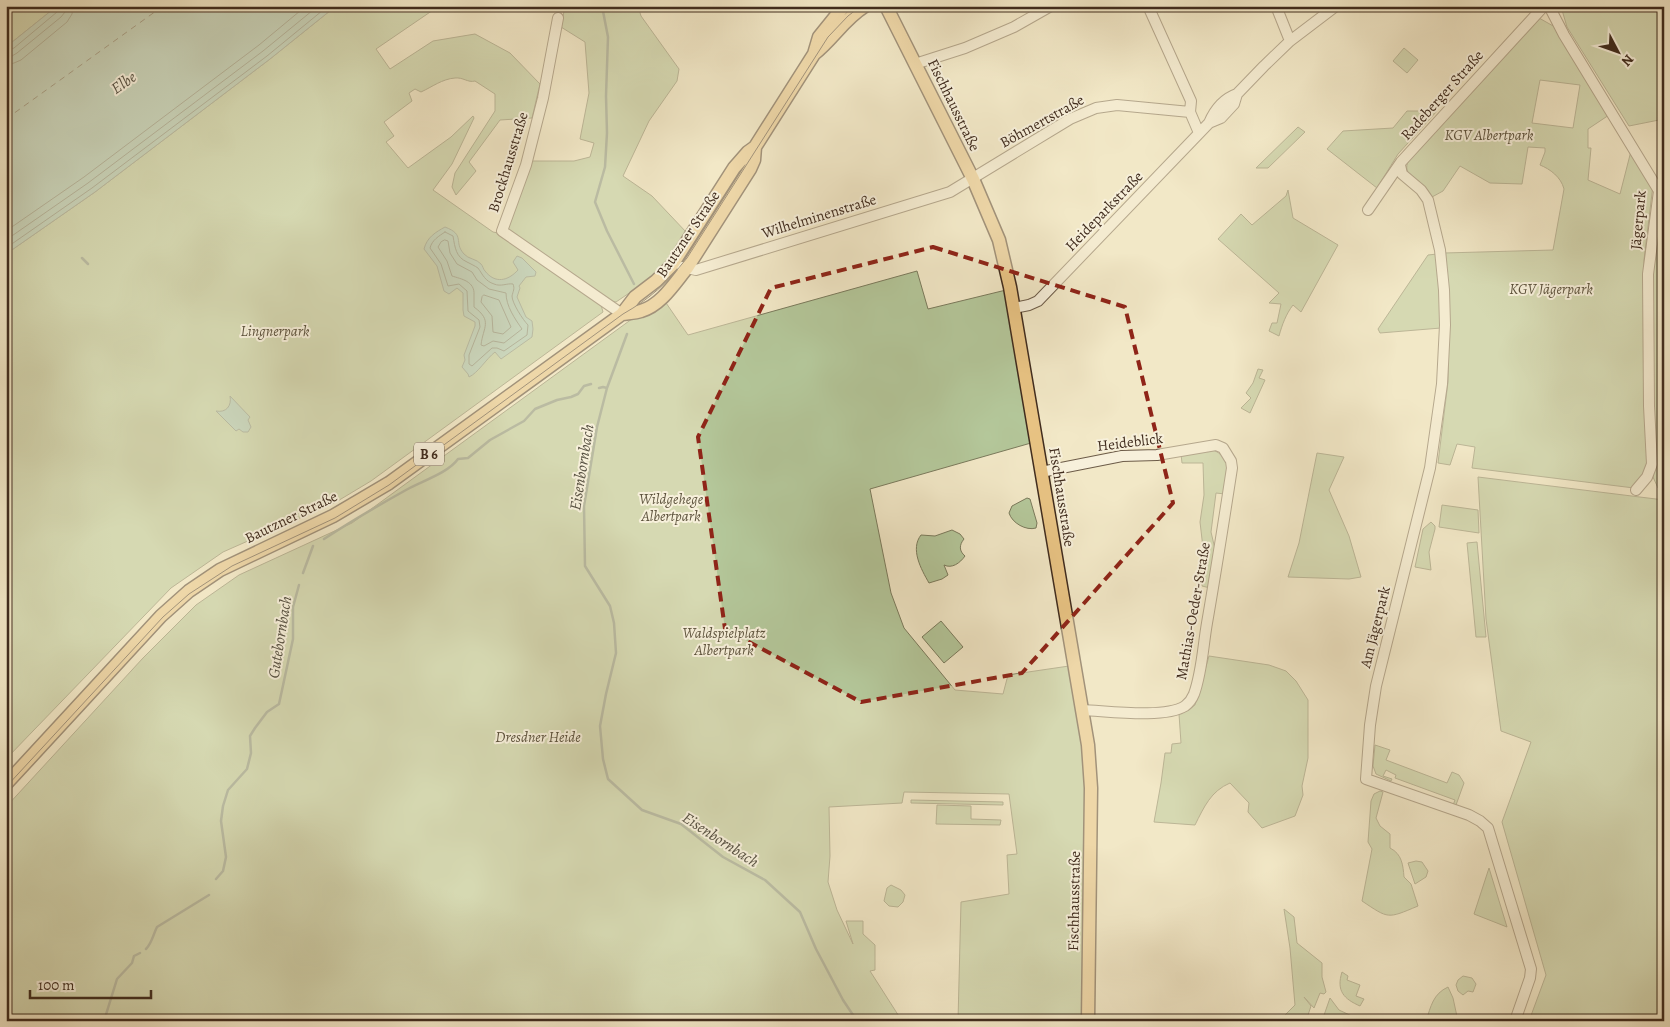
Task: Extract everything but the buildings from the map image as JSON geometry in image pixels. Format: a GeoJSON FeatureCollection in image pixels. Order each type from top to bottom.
{"type":"FeatureCollection","features":[{"type":"Feature","properties":{"kind":"main road","name":"Bautzner Straße"},"geometry":{"type":"LineString","coordinates":[[6,784],[150,628],[189,591],[226,567],[334,516],[374,493],[622,314],[635,297],[656,281],[672,265],[734,168],[755,147],[814,54],[818,37],[844,6]]}},
{"type":"Feature","properties":{"kind":"main road","name":"Bautzner Straße"},"geometry":{"type":"LineString","coordinates":[[814,54],[827,44],[840,26],[865,6]]}},
{"type":"Feature","properties":{"kind":"main road","name":"Fischhausstraße"},"geometry":{"type":"LineString","coordinates":[[886,6],[973,179],[999,240],[1014,308],[1088,745],[1091,788],[1088,1021]]}},
{"type":"Feature","properties":{"kind":"main road","name":"Bautzner Straße"},"geometry":{"type":"LineString","coordinates":[[622,314],[640,312],[665,296],[687,268],[750,170],[756,154],[755,147]]}},
{"type":"Feature","properties":{"kind":"street"},"geometry":{"type":"LineString","coordinates":[[915,64],[965,48],[1014,27],[1051,6]]}},
{"type":"Feature","properties":{"kind":"street"},"geometry":{"type":"LineString","coordinates":[[1148,6],[1191,101],[1190,112],[1199,133]]}},
{"type":"Feature","properties":{"kind":"street"},"geometry":{"type":"LineString","coordinates":[[1276,6],[1290,41]]}},
{"type":"Feature","properties":{"kind":"street","name":"Heideparkstraße"},"geometry":{"type":"LineString","coordinates":[[1014,308],[1028,306],[1038,301],[1209,123],[1221,118],[1234,104],[1238,94],[1264,66],[1290,41],[1336,6]]}},
{"type":"Feature","properties":{"kind":"street","name":"Radeberger Straße"},"geometry":{"type":"LineString","coordinates":[[1368,210],[1400,165],[1453,104],[1544,6]]}},
{"type":"Feature","properties":{"kind":"street","name":"Jägerpark"},"geometry":{"type":"LineString","coordinates":[[1549,6],[1564,35],[1659,191],[1648,274],[1648,406],[1652,464],[1647,477],[1636,490]]}},
{"type":"Feature","properties":{"kind":"street","name":"Brockhausstraße"},"geometry":{"type":"LineString","coordinates":[[558,18],[528,155],[502,231],[622,314]]}},
{"type":"Feature","properties":{"kind":"street","name":"Böhmertstraße"},"geometry":{"type":"LineString","coordinates":[[973,179],[1070,119],[1096,108],[1117,105],[1190,112]]}},
{"type":"Feature","properties":{"kind":"street","name":"Am Jägerpark"},"geometry":{"type":"LineString","coordinates":[[1400,165],[1402,174],[1421,190],[1428,200],[1440,250],[1445,325],[1442,384],[1430,468],[1376,686],[1370,725],[1366,779],[1469,815],[1488,828],[1531,969],[1530,978],[1515,1021]]}},
{"type":"Feature","properties":{"kind":"street","name":"Wilhelminenstraße"},"geometry":{"type":"LineString","coordinates":[[672,265],[696,270],[950,192],[973,179]]}},
{"type":"Feature","properties":{"kind":"street","name":"Heideblick"},"geometry":{"type":"LineString","coordinates":[[1041,472],[1122,456],[1157,455],[1216,445],[1223,448]]}},
{"type":"Feature","properties":{"kind":"street","name":"Mathias-Oeder-Straße"},"geometry":{"type":"LineString","coordinates":[[1083,710],[1144,714],[1184,707],[1190,702],[1199,671],[1232,468],[1231,461],[1223,448]]}},
{"type":"Feature","properties":{"kind":"highlighted area"},"geometry":{"type":"Polygon","coordinates":[[[933,247],[1125,307],[1173,503],[1022,673],[861,702],[725,629],[698,437],[771,288],[933,247]]]}},
{"type":"Feature","properties":{"kind":"green space"},"geometry":{"type":"Polygon","coordinates":[[[6,6],[57,6],[6,47],[6,6]]]}},
{"type":"Feature","properties":{"kind":"green space","name":"Lingnerpark"},"geometry":{"type":"Polygon","coordinates":[[[336,6],[439,6],[376,49],[390,69],[433,41],[475,34],[510,53],[540,84],[532,118],[500,120],[469,162],[476,171],[456,195],[452,187],[455,173],[495,111],[495,94],[475,81],[458,78],[441,82],[421,92],[415,89],[409,93],[412,101],[384,122],[394,136],[386,142],[408,168],[451,137],[473,116],[474,118],[452,164],[433,190],[493,232],[503,234],[601,305],[603,312],[371,481],[336,502],[223,552],[171,588],[6,759],[6,254],[95,192],[270,59],[336,6]]]}},
{"type":"Feature","properties":{"kind":"green space"},"geometry":{"type":"Polygon","coordinates":[[[565,6],[638,6],[641,16],[679,69],[677,81],[649,121],[623,176],[652,196],[687,233],[662,268],[616,302],[607,300],[507,230],[530,161],[574,161],[590,157],[594,143],[580,139],[589,93],[585,42],[561,27],[565,6]]]}},
{"type":"Feature","properties":{"kind":"green space"},"geometry":{"type":"Polygon","coordinates":[[[1571,6],[1664,6],[1664,119],[1629,126],[1567,27],[1562,10],[1571,6]]]}},
{"type":"Feature","properties":{"kind":"green space"},"geometry":{"type":"Polygon","coordinates":[[[1539,18],[1555,27],[1609,115],[1588,129],[1588,148],[1591,148],[1588,180],[1620,194],[1631,151],[1653,185],[1644,260],[1649,464],[1643,477],[1634,488],[1472,468],[1475,447],[1457,444],[1450,465],[1438,463],[1448,382],[1449,328],[1444,253],[1553,250],[1564,189],[1555,174],[1540,165],[1545,148],[1528,147],[1522,184],[1490,183],[1460,166],[1443,191],[1432,197],[1425,187],[1408,172],[1407,163],[1539,18]],[[1540,80],[1532,123],[1573,128],[1580,85],[1540,80]]]}},
{"type":"Feature","properties":{"kind":"green space"},"geometry":{"type":"Polygon","coordinates":[[[1404,48],[1418,60],[1407,73],[1393,61],[1404,48]]]}},
{"type":"Feature","properties":{"kind":"green space"},"geometry":{"type":"Polygon","coordinates":[[[1407,111],[1437,111],[1398,154],[1377,188],[1327,149],[1343,131],[1393,128],[1407,111]]]}},
{"type":"Feature","properties":{"kind":"green space"},"geometry":{"type":"Polygon","coordinates":[[[1298,127],[1305,132],[1268,168],[1256,168],[1298,127]]]}},
{"type":"Feature","properties":{"kind":"green space"},"geometry":{"type":"Polygon","coordinates":[[[1288,190],[1293,218],[1338,245],[1301,312],[1293,305],[1288,312],[1279,336],[1269,331],[1272,323],[1277,323],[1281,304],[1269,303],[1279,293],[1218,239],[1241,214],[1252,225],[1286,196],[1288,190]]]}},
{"type":"Feature","properties":{"kind":"green space"},"geometry":{"type":"Polygon","coordinates":[[[1664,200],[1664,489],[1658,488],[1653,477],[1655,464],[1652,409],[1651,274],[1664,200]]]}},
{"type":"Feature","properties":{"kind":"green space"},"geometry":{"type":"Polygon","coordinates":[[[1437,254],[1441,328],[1380,333],[1378,329],[1428,255],[1437,254]]]}},
{"type":"Feature","properties":{"kind":"green space","name":"Dresdner Heide"},"geometry":{"type":"Polygon","coordinates":[[[917,271],[928,309],[1006,290],[1031,443],[870,489],[891,593],[904,628],[955,690],[1003,694],[1008,675],[1069,666],[1086,767],[1083,1021],[958,1021],[961,902],[1009,894],[1007,855],[1017,854],[1009,794],[904,792],[902,803],[829,807],[830,856],[828,882],[837,910],[853,944],[846,921],[863,921],[863,934],[875,945],[875,970],[870,971],[902,1021],[6,1021],[6,807],[143,658],[196,605],[239,575],[352,523],[662,297],[688,335],[917,271]]]}},
{"type":"Feature","properties":{"kind":"green space"},"geometry":{"type":"Polygon","coordinates":[[[1258,369],[1263,370],[1259,378],[1265,380],[1250,413],[1241,408],[1251,398],[1246,393],[1253,383],[1258,369]]]}},
{"type":"Feature","properties":{"kind":"green space"},"geometry":{"type":"Polygon","coordinates":[[[1211,449],[1223,457],[1228,474],[1225,494],[1216,493],[1211,532],[1215,549],[1210,588],[1202,586],[1201,568],[1205,565],[1200,522],[1204,495],[1203,463],[1182,463],[1181,454],[1211,449]]]}},
{"type":"Feature","properties":{"kind":"green space"},"geometry":{"type":"Polygon","coordinates":[[[1317,453],[1344,457],[1329,490],[1349,536],[1361,577],[1349,579],[1288,577],[1299,543],[1317,453]]]}},
{"type":"Feature","properties":{"kind":"green space"},"geometry":{"type":"Polygon","coordinates":[[[1478,477],[1664,500],[1664,1021],[1529,1021],[1546,975],[1502,822],[1531,742],[1501,731],[1486,619],[1478,477]]]}},
{"type":"Feature","properties":{"kind":"green space"},"geometry":{"type":"Polygon","coordinates":[[[1027,498],[1030,499],[1037,523],[1036,528],[1032,529],[1020,525],[1013,520],[1009,513],[1012,506],[1027,498]]]}},
{"type":"Feature","properties":{"kind":"green space"},"geometry":{"type":"Polygon","coordinates":[[[1442,505],[1478,510],[1479,533],[1439,527],[1442,505]]]}},
{"type":"Feature","properties":{"kind":"green space"},"geometry":{"type":"Polygon","coordinates":[[[1431,522],[1435,529],[1429,552],[1431,570],[1415,567],[1423,529],[1431,522]]]}},
{"type":"Feature","properties":{"kind":"green space"},"geometry":{"type":"Polygon","coordinates":[[[952,530],[960,534],[964,539],[960,548],[965,556],[956,565],[944,565],[948,575],[929,583],[918,559],[916,546],[918,541],[921,535],[935,536],[952,530]]]}},
{"type":"Feature","properties":{"kind":"green space"},"geometry":{"type":"Polygon","coordinates":[[[1477,542],[1486,637],[1476,637],[1467,543],[1477,542]]]}},
{"type":"Feature","properties":{"kind":"green space"},"geometry":{"type":"Polygon","coordinates":[[[941,621],[963,647],[944,663],[922,637],[941,621]]]}},
{"type":"Feature","properties":{"kind":"green space"},"geometry":{"type":"Polygon","coordinates":[[[1209,656],[1269,665],[1286,671],[1296,681],[1308,700],[1308,758],[1302,786],[1303,795],[1295,816],[1262,828],[1248,812],[1249,803],[1230,783],[1223,786],[1213,795],[1195,825],[1154,822],[1165,753],[1171,753],[1172,744],[1181,743],[1179,714],[1195,705],[1209,656]]]}},
{"type":"Feature","properties":{"kind":"green space"},"geometry":{"type":"Polygon","coordinates":[[[1375,745],[1390,750],[1386,760],[1447,783],[1452,772],[1459,775],[1464,783],[1456,805],[1453,805],[1455,800],[1395,778],[1396,775],[1386,770],[1383,776],[1392,779],[1391,781],[1376,774],[1373,766],[1375,745]]]}},
{"type":"Feature","properties":{"kind":"green space"},"geometry":{"type":"Polygon","coordinates":[[[1380,791],[1383,792],[1376,818],[1380,826],[1390,834],[1390,848],[1399,857],[1404,877],[1411,884],[1418,906],[1394,915],[1383,914],[1362,901],[1372,849],[1368,842],[1371,801],[1374,794],[1380,791]]]}},
{"type":"Feature","properties":{"kind":"green space"},"geometry":{"type":"Polygon","coordinates":[[[911,800],[1003,802],[1003,805],[911,803],[911,800]]]}},
{"type":"Feature","properties":{"kind":"green space"},"geometry":{"type":"Polygon","coordinates":[[[937,805],[971,806],[971,819],[1001,820],[1000,825],[936,824],[937,805]]]}},
{"type":"Feature","properties":{"kind":"green space"},"geometry":{"type":"Polygon","coordinates":[[[1422,862],[1428,871],[1426,877],[1415,884],[1408,863],[1422,862]]]}},
{"type":"Feature","properties":{"kind":"green space"},"geometry":{"type":"Polygon","coordinates":[[[1489,868],[1507,927],[1474,914],[1489,868]]]}},
{"type":"Feature","properties":{"kind":"green space"},"geometry":{"type":"Polygon","coordinates":[[[891,885],[901,890],[905,895],[903,902],[898,907],[889,906],[884,901],[887,888],[891,885]]]}},
{"type":"Feature","properties":{"kind":"green space"},"geometry":{"type":"Polygon","coordinates":[[[1284,909],[1294,917],[1297,943],[1322,963],[1322,977],[1326,992],[1324,994],[1320,993],[1314,1008],[1304,997],[1311,1006],[1306,1021],[1279,1021],[1295,1005],[1290,948],[1284,909]]]}},
{"type":"Feature","properties":{"kind":"green space"},"geometry":{"type":"Polygon","coordinates":[[[1342,972],[1348,976],[1347,980],[1360,985],[1356,996],[1364,999],[1360,1006],[1343,994],[1340,984],[1342,972]]]}},
{"type":"Feature","properties":{"kind":"green space"},"geometry":{"type":"Polygon","coordinates":[[[1463,976],[1472,978],[1476,984],[1473,992],[1468,991],[1463,995],[1458,991],[1456,985],[1463,976]]]}},
{"type":"Feature","properties":{"kind":"green space"},"geometry":{"type":"Polygon","coordinates":[[[1448,987],[1453,998],[1458,1021],[1426,1021],[1431,1005],[1436,997],[1448,987]]]}},
{"type":"Feature","properties":{"kind":"green space"},"geometry":{"type":"Polygon","coordinates":[[[1330,998],[1339,1010],[1356,1018],[1355,1021],[1341,1021],[1334,1018],[1333,1021],[1322,1021],[1330,998]]]}},
{"type":"Feature","properties":{"kind":"water","name":"Elbe"},"geometry":{"type":"Polygon","coordinates":[[[57,6],[336,6],[270,59],[95,192],[6,254],[6,47],[57,6]]]}},
{"type":"Feature","properties":{"kind":"water"},"geometry":{"type":"Polygon","coordinates":[[[445,227],[455,233],[464,254],[479,262],[493,278],[502,280],[514,274],[518,270],[513,262],[517,256],[522,258],[536,272],[535,276],[526,277],[519,286],[517,297],[526,317],[532,321],[532,337],[501,359],[495,352],[469,377],[462,367],[475,322],[464,316],[463,293],[457,288],[449,294],[444,291],[437,266],[424,249],[430,238],[445,227]]]}},
{"type":"Feature","properties":{"kind":"water"},"geometry":{"type":"Polygon","coordinates":[[[230,396],[250,417],[248,420],[251,427],[248,432],[243,432],[239,429],[236,431],[216,411],[223,411],[228,408],[230,396]]]}},
{"type":"Feature","properties":{"kind":"waterway","name":"Eisenbornbach"},"geometry":{"type":"LineString","coordinates":[[602,6],[608,37],[607,133],[605,167],[595,202],[607,231],[634,284]]}},
{"type":"Feature","properties":{"kind":"waterway"},"geometry":{"type":"LineString","coordinates":[[82,258],[88,264]]}},
{"type":"Feature","properties":{"kind":"waterway","name":"Eisenbornbach"},"geometry":{"type":"LineString","coordinates":[[627,334],[607,388],[597,427],[584,506],[585,566],[610,606],[614,623],[616,653],[600,726],[603,759],[608,779],[642,810],[681,824],[723,857],[765,880],[800,912],[816,949],[843,1000],[857,1021]]}},
{"type":"Feature","properties":{"kind":"waterway","name":"Gutebornbach"},"geometry":{"type":"LineString","coordinates":[[324,539],[396,496],[441,473],[458,459],[468,458],[490,440],[524,421],[535,409],[578,394],[584,386],[591,384]]}},
{"type":"Feature","properties":{"kind":"waterway","name":"Gutebornbach"},"geometry":{"type":"LineString","coordinates":[[599,388],[607,388]]}},
{"type":"Feature","properties":{"kind":"waterway","name":"Gutebornbach"},"geometry":{"type":"LineString","coordinates":[[303,573],[313,546]]}},
{"type":"Feature","properties":{"kind":"waterway","name":"Gutebornbach"},"geometry":{"type":"LineString","coordinates":[[216,879],[223,871],[226,857],[221,821],[223,806],[228,790],[247,769],[251,753],[250,736],[267,712],[279,704],[293,639],[293,607],[299,585]]}},
{"type":"Feature","properties":{"kind":"waterway","name":"Gutebornbach"},"geometry":{"type":"LineString","coordinates":[[146,949],[157,927],[209,895]]}},
{"type":"Feature","properties":{"kind":"waterway","name":"Gutebornbach"},"geometry":{"type":"LineString","coordinates":[[104,1021],[117,979],[132,963],[134,956],[140,953]]}},
{"type":"Feature","properties":{"kind":"ferry route"},"geometry":{"type":"LineString","coordinates":[[6,119],[163,6]]}},
{"type":"Feature","properties":{"kind":"tram line"},"geometry":{"type":"LineString","coordinates":[[6,787],[163,617],[189,594],[232,566],[335,518],[389,485],[658,290],[687,258],[828,37],[848,16],[861,6]]}},
{"type":"Feature","properties":{"kind":"park label","name":"KGV Albertpark"},"geometry":{"type":"Point","coordinates":[1489,135]}},
{"type":"Feature","properties":{"kind":"park label","name":"KGV Jägerpark"},"geometry":{"type":"Point","coordinates":[1551,289]}},
{"type":"Feature","properties":{"kind":"park label","name":"Wildgehege Albertpark"},"geometry":{"type":"Point","coordinates":[671,508]}},
{"type":"Feature","properties":{"kind":"park label","name":"Waldspielplatz Albertpark"},"geometry":{"type":"Point","coordinates":[724,642]}}]}
